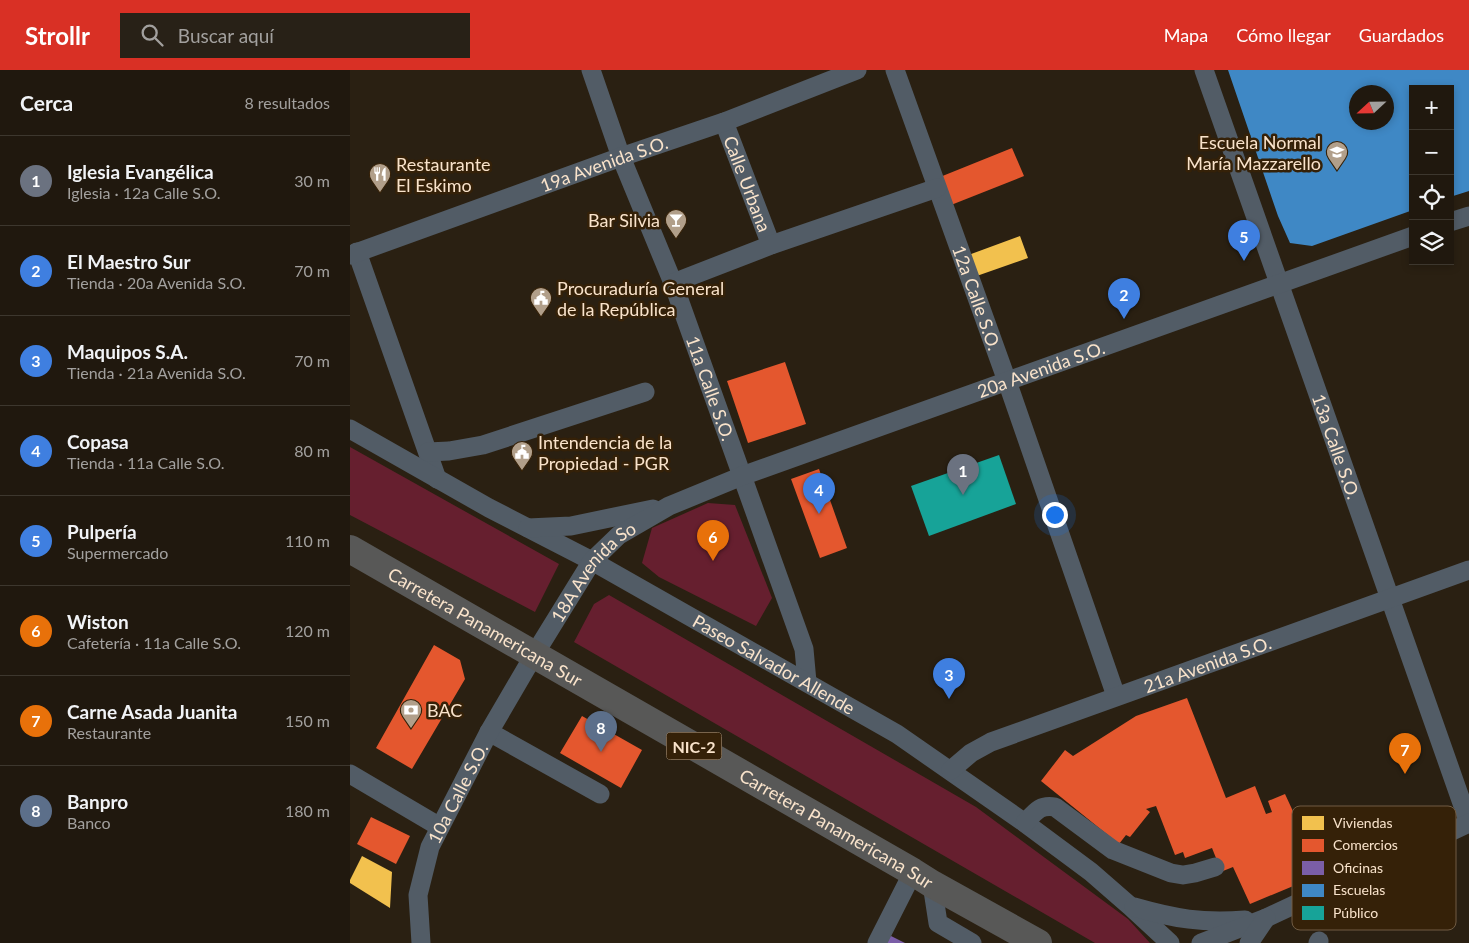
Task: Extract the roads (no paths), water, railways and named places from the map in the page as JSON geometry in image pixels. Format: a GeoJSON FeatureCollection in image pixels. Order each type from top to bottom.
{"type":"FeatureCollection","features":[{"type":"Feature","properties":{"kind":"highway","name":"Carretera Panamericana Sur"},"geometry":{"type":"LineString","coordinates":[[350,548],[1038,943]]}},
{"type":"Feature","properties":{"kind":"street","name":"11a Calle S.O."},"geometry":{"type":"LineString","coordinates":[[591,70],[621,157],[673,284],[804,649],[808,682]]}},
{"type":"Feature","properties":{"kind":"street","name":"19a Avenida S.O."},"geometry":{"type":"LineString","coordinates":[[353,254],[621,157],[724,122],[858,70]]}},
{"type":"Feature","properties":{"kind":"street","name":"12a Calle S.O."},"geometry":{"type":"LineString","coordinates":[[895,70],[1007,382],[1116,696]]}},
{"type":"Feature","properties":{"kind":"street","name":"13a Calle S.O."},"geometry":{"type":"LineString","coordinates":[[1204,70],[1469,823]]}},
{"type":"Feature","properties":{"kind":"street","name":"Calle Urbana"},"geometry":{"type":"LineString","coordinates":[[724,122],[770,245]]}},
{"type":"Feature","properties":{"kind":"street"},"geometry":{"type":"LineString","coordinates":[[673,284],[770,245],[937,188]]}},
{"type":"Feature","properties":{"kind":"street"},"geometry":{"type":"LineString","coordinates":[[1454,221],[1469,216]]}},
{"type":"Feature","properties":{"kind":"street","name":"20a Avenida S.O."},"geometry":{"type":"LineString","coordinates":[[669,506],[742,476],[1409,237]]}},
{"type":"Feature","properties":{"kind":"street"},"geometry":{"type":"LineString","coordinates":[[353,254],[437,479]]}},
{"type":"Feature","properties":{"kind":"street"},"geometry":{"type":"LineString","coordinates":[[428,452],[449,451],[483,445],[645,392]]}},
{"type":"Feature","properties":{"kind":"street","name":"Paseo Salvador Allende"},"geometry":{"type":"LineString","coordinates":[[350,429],[526,528],[592,561],[897,734],[951,770],[1090,872],[1170,943]]}},
{"type":"Feature","properties":{"kind":"street"},"geometry":{"type":"LineString","coordinates":[[526,528],[571,526],[669,506]]}},
{"type":"Feature","properties":{"kind":"street","name":"18A Avenida So"},"geometry":{"type":"LineString","coordinates":[[534,655],[592,561],[620,535],[669,506]]}},
{"type":"Feature","properties":{"kind":"street","name":"21a Avenida S.O."},"geometry":{"type":"LineString","coordinates":[[951,770],[971,753],[990,742],[1469,570]]}},
{"type":"Feature","properties":{"kind":"street","name":"10a Calle S.O."},"geometry":{"type":"LineString","coordinates":[[421,943],[418,895],[430,847],[489,732],[534,655]]}},
{"type":"Feature","properties":{"kind":"street"},"geometry":{"type":"LineString","coordinates":[[489,732],[600,794]]}},
{"type":"Feature","properties":{"kind":"street"},"geometry":{"type":"LineString","coordinates":[[350,774],[440,827]]}},
{"type":"Feature","properties":{"kind":"street"},"geometry":{"type":"LineString","coordinates":[[1025,823],[1037,810],[1047,805],[1056,807],[1113,850],[1177,874],[1195,874],[1215,867]]}},
{"type":"Feature","properties":{"kind":"street"},"geometry":{"type":"LineString","coordinates":[[1456,829],[1469,823]]}},
{"type":"Feature","properties":{"kind":"street"},"geometry":{"type":"LineString","coordinates":[[1090,872],[1113,850]]}},
{"type":"Feature","properties":{"kind":"street"},"geometry":{"type":"LineString","coordinates":[[877,943],[922,878]]}},
{"type":"Feature","properties":{"kind":"street"},"geometry":{"type":"LineString","coordinates":[[922,878],[938,923],[972,943]]}},
{"type":"Feature","properties":{"kind":"street"},"geometry":{"type":"LineString","coordinates":[[1130,906],[1164,916],[1188,920],[1218,922],[1266,918]]}},
{"type":"Feature","properties":{"kind":"street"},"geometry":{"type":"LineString","coordinates":[[1201,943],[1292,906]]}},
{"type":"Feature","properties":{"kind":"street"},"geometry":{"type":"LineString","coordinates":[[1249,943],[1266,918]]}},
{"type":"Feature","properties":{"kind":"place","name":"Escuela Normal María Mazzarello"},"geometry":{"type":"Point","coordinates":[1337,171]}},
{"type":"Feature","properties":{"kind":"place","name":"Restaurante El Eskimo"},"geometry":{"type":"Point","coordinates":[380,193]}},
{"type":"Feature","properties":{"kind":"place","name":"Bar Silvia"},"geometry":{"type":"Point","coordinates":[676,239]}},
{"type":"Feature","properties":{"kind":"place","name":"Pulpería"},"geometry":{"type":"Point","coordinates":[1244,261]}},
{"type":"Feature","properties":{"kind":"place","name":"Procuraduría General de la República"},"geometry":{"type":"Point","coordinates":[541,317]}},
{"type":"Feature","properties":{"kind":"place","name":"El Maestro Sur"},"geometry":{"type":"Point","coordinates":[1124,319]}},
{"type":"Feature","properties":{"kind":"place","name":"Intendencia de la Propiedad - PGR"},"geometry":{"type":"Point","coordinates":[522,471]}},
{"type":"Feature","properties":{"kind":"place","name":"Iglesia Evangélica"},"geometry":{"type":"Point","coordinates":[963,495]}},
{"type":"Feature","properties":{"kind":"place","name":"Copasa"},"geometry":{"type":"Point","coordinates":[819,514]}},
{"type":"Feature","properties":{"kind":"place","name":"Wiston"},"geometry":{"type":"Point","coordinates":[713,561]}},
{"type":"Feature","properties":{"kind":"place","name":"Maquipos S.A."},"geometry":{"type":"Point","coordinates":[949,699]}},
{"type":"Feature","properties":{"kind":"place","name":"BAC"},"geometry":{"type":"Point","coordinates":[411,729]}},
{"type":"Feature","properties":{"kind":"place","name":"Banpro"},"geometry":{"type":"Point","coordinates":[601,752]}},
{"type":"Feature","properties":{"kind":"place","name":"Carne Asada Juanita"},"geometry":{"type":"Point","coordinates":[1405,774]}}]}
